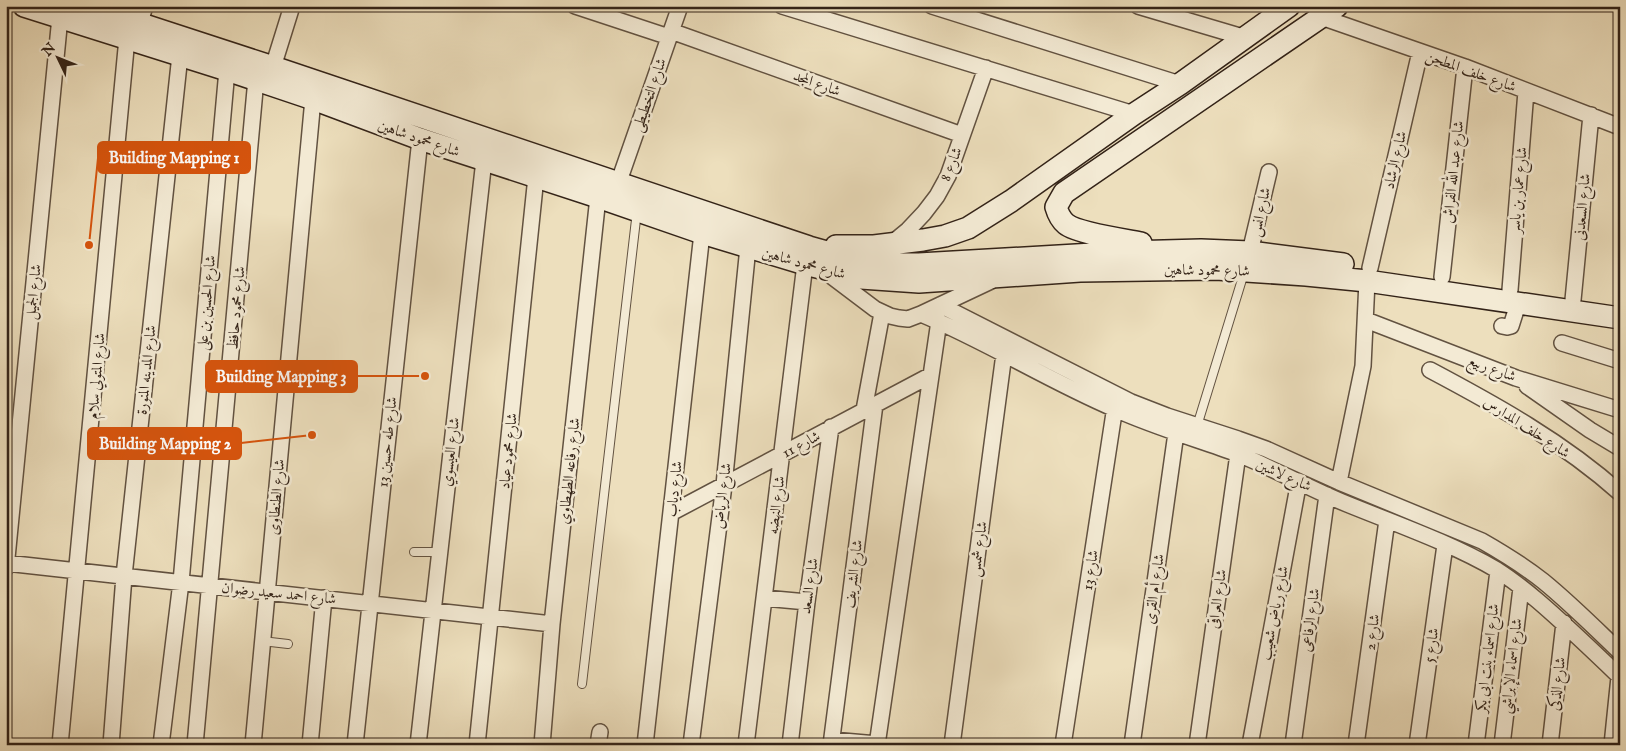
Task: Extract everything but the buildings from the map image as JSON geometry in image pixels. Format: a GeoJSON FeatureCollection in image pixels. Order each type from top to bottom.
{"type":"FeatureCollection","features":[{"type":"Feature","properties":{"kind":"main road","name":"شارع محمود شاهين"},"geometry":{"type":"LineString","coordinates":[[86,6],[273,67],[537,167],[598,197],[637,211],[748,247],[811,260],[830,253],[867,261],[919,264],[1176,250],[1248,261],[1369,275],[1514,297],[1620,318]]}},
{"type":"Feature","properties":{"kind":"main road"},"geometry":{"type":"LineString","coordinates":[[811,260],[891,244],[945,236],[968,228],[1011,201],[1246,38],[1289,6]]}},
{"type":"Feature","properties":{"kind":"main road","name":"شارع محمود شاهين"},"geometry":{"type":"LineString","coordinates":[[32,8],[60,17],[137,22],[180,55],[313,99],[420,139],[484,160],[537,167],[618,184],[861,278],[890,281],[944,281],[1248,261]]}},
{"type":"Feature","properties":{"kind":"main road"},"geometry":{"type":"LineString","coordinates":[[1176,250],[1100,235],[1067,225],[1059,216],[1056,207],[1064,193],[1329,12]]}},
{"type":"Feature","properties":{"kind":"main road","name":"شارع محمود شاهين"},"geometry":{"type":"LineString","coordinates":[[1369,275],[1442,278],[1514,297],[1620,305]]}},
{"type":"Feature","properties":{"kind":"street"},"geometry":{"type":"LineString","coordinates":[[273,67],[292,6]]}},
{"type":"Feature","properties":{"kind":"street","name":"شارع المجد"},"geometry":{"type":"LineString","coordinates":[[575,6],[670,34],[962,135]]}},
{"type":"Feature","properties":{"kind":"street","name":"شارع التخطيطى"},"geometry":{"type":"LineString","coordinates":[[618,184],[680,6]]}},
{"type":"Feature","properties":{"kind":"street"},"geometry":{"type":"LineString","coordinates":[[782,6],[1134,114]]}},
{"type":"Feature","properties":{"kind":"street"},"geometry":{"type":"LineString","coordinates":[[932,6],[1180,84]]}},
{"type":"Feature","properties":{"kind":"street"},"geometry":{"type":"LineString","coordinates":[[1138,6],[1246,38]]}},
{"type":"Feature","properties":{"kind":"street","name":"شارع خلف المطحن"},"geometry":{"type":"LineString","coordinates":[[1329,12],[1420,52],[1465,67],[1620,127]]}},
{"type":"Feature","properties":{"kind":"street","name":"شارع الجميل"},"geometry":{"type":"LineString","coordinates":[[6,568],[60,17]]}},
{"type":"Feature","properties":{"kind":"street","name":"شارع المتولي سلام"},"geometry":{"type":"LineString","coordinates":[[60,745],[137,22]]}},
{"type":"Feature","properties":{"kind":"street","name":"شارع الرشاد"},"geometry":{"type":"LineString","coordinates":[[1339,482],[1360,388],[1366,343],[1369,275],[1420,52]]}},
{"type":"Feature","properties":{"kind":"street","name":"شارع المدينه المنورة"},"geometry":{"type":"LineString","coordinates":[[111,745],[124,576],[180,55]]}},
{"type":"Feature","properties":{"kind":"street","name":"شارع عبد الله الفراش"},"geometry":{"type":"LineString","coordinates":[[1442,278],[1465,67]]}},
{"type":"Feature","properties":{"kind":"street","name":"شارع 8"},"geometry":{"type":"LineString","coordinates":[[891,244],[924,213],[937,196],[948,176],[986,68]]}},
{"type":"Feature","properties":{"kind":"street","name":"شارع الحسين بن على"},"geometry":{"type":"LineString","coordinates":[[161,745],[181,582],[227,70]]}},
{"type":"Feature","properties":{"kind":"street","name":"شارع محمود حافظ"},"geometry":{"type":"LineString","coordinates":[[195,745],[256,80]]}},
{"type":"Feature","properties":{"kind":"street","name":"شارع عمار بن ياسر"},"geometry":{"type":"LineString","coordinates":[[1502,326],[1511,326],[1514,297],[1526,91]]}},
{"type":"Feature","properties":{"kind":"street","name":"شارع الطنطاوى"},"geometry":{"type":"LineString","coordinates":[[253,745],[313,99]]}},
{"type":"Feature","properties":{"kind":"street","name":"شارع السعدنى"},"geometry":{"type":"LineString","coordinates":[[1573,300],[1591,115]]}},
{"type":"Feature","properties":{"kind":"street","name":"شارع طه حسين 13"},"geometry":{"type":"LineString","coordinates":[[354,745],[420,139]]}},
{"type":"Feature","properties":{"kind":"street","name":"شارع العيسوي"},"geometry":{"type":"LineString","coordinates":[[418,745],[484,160]]}},
{"type":"Feature","properties":{"kind":"street","name":"شارع محمود عياد"},"geometry":{"type":"LineString","coordinates":[[477,745],[537,167]]}},
{"type":"Feature","properties":{"kind":"street","name":"شارع انس"},"geometry":{"type":"LineString","coordinates":[[1248,261],[1269,172]]}},
{"type":"Feature","properties":{"kind":"street","name":"شارع رفاعه الطهطاوي"},"geometry":{"type":"LineString","coordinates":[[542,745],[552,624],[598,197]]}},
{"type":"Feature","properties":{"kind":"street","name":"شارع دياب"},"geometry":{"type":"LineString","coordinates":[[645,745],[702,233]]}},
{"type":"Feature","properties":{"kind":"street","name":"شارع الرياض"},"geometry":{"type":"LineString","coordinates":[[691,745],[724,485],[748,247]]}},
{"type":"Feature","properties":{"kind":"street"},"geometry":{"type":"LineString","coordinates":[[811,260],[882,313],[899,318],[908,318],[921,314],[1004,276]]}},
{"type":"Feature","properties":{"kind":"street","name":"شارع النهضه"},"geometry":{"type":"LineString","coordinates":[[746,745],[782,454],[811,260]]}},
{"type":"Feature","properties":{"kind":"street","name":"شارع لاشين"},"geometry":{"type":"LineString","coordinates":[[940,305],[962,324],[1004,354],[1084,395],[1148,409],[1238,438],[1281,464],[1299,481],[1445,545],[1498,571],[1526,591],[1564,624],[1619,677]]}},
{"type":"Feature","properties":{"kind":"street","name":"شارع الشريف"},"geometry":{"type":"LineString","coordinates":[[831,742],[882,313]]}},
{"type":"Feature","properties":{"kind":"street","name":"شارع لاشين"},"geometry":{"type":"LineString","coordinates":[[921,314],[939,321],[962,324],[1176,433],[1238,454],[1281,464],[1339,482],[1482,541],[1542,580],[1620,652]]}},
{"type":"Feature","properties":{"kind":"street","name":"شارع ربيع"},"geometry":{"type":"LineString","coordinates":[[1366,320],[1516,378],[1620,410]]}},
{"type":"Feature","properties":{"kind":"street"},"geometry":{"type":"LineString","coordinates":[[831,742],[877,744],[939,321]]}},
{"type":"Feature","properties":{"kind":"street"},"geometry":{"type":"LineString","coordinates":[[1562,343],[1620,361]]}},
{"type":"Feature","properties":{"kind":"street","name":"شارع شمس"},"geometry":{"type":"LineString","coordinates":[[952,745],[1004,354]]}},
{"type":"Feature","properties":{"kind":"street","name":"شارع خلف المدارس"},"geometry":{"type":"LineString","coordinates":[[1430,370],[1513,415],[1618,488]]}},
{"type":"Feature","properties":{"kind":"street","name":"شارع 11"},"geometry":{"type":"LineString","coordinates":[[671,513],[931,375]]}},
{"type":"Feature","properties":{"kind":"street"},"geometry":{"type":"LineString","coordinates":[[1516,378],[1590,430],[1620,448]]}},
{"type":"Feature","properties":{"kind":"street","name":"شارع 13"},"geometry":{"type":"LineString","coordinates":[[1063,745],[1115,402]]}},
{"type":"Feature","properties":{"kind":"street","name":"شارع السعد"},"geometry":{"type":"LineString","coordinates":[[790,745],[831,428]]}},
{"type":"Feature","properties":{"kind":"street","name":"شارع أم القرى"},"geometry":{"type":"LineString","coordinates":[[1132,745],[1176,433]]}},
{"type":"Feature","properties":{"kind":"street","name":"شارع العراقى"},"geometry":{"type":"LineString","coordinates":[[1197,745],[1238,454]]}},
{"type":"Feature","properties":{"kind":"street","name":"شارع رياض شعيب"},"geometry":{"type":"LineString","coordinates":[[1250,745],[1299,481]]}},
{"type":"Feature","properties":{"kind":"street","name":"شارع الرفاعى"},"geometry":{"type":"LineString","coordinates":[[1293,745],[1327,494]]}},
{"type":"Feature","properties":{"kind":"street","name":"شارع 2"},"geometry":{"type":"LineString","coordinates":[[1356,745],[1387,520]]}},
{"type":"Feature","properties":{"kind":"street","name":"شارع 5"},"geometry":{"type":"LineString","coordinates":[[1417,745],[1445,545]]}},
{"type":"Feature","properties":{"kind":"street","name":"شارع احمد سعيد رضوان"},"geometry":{"type":"LineString","coordinates":[[6,562],[552,624]]}},
{"type":"Feature","properties":{"kind":"street","name":"شارع اسماء بنت ابى بكر"},"geometry":{"type":"LineString","coordinates":[[1476,745],[1498,571]]}},
{"type":"Feature","properties":{"kind":"street"},"geometry":{"type":"LineString","coordinates":[[1526,591],[1542,580]]}},
{"type":"Feature","properties":{"kind":"street","name":"شارع اسماء الإبراشي"},"geometry":{"type":"LineString","coordinates":[[1502,745],[1526,591]]}},
{"type":"Feature","properties":{"kind":"street"},"geometry":{"type":"LineString","coordinates":[[310,745],[324,598]]}},
{"type":"Feature","properties":{"kind":"street"},"geometry":{"type":"LineString","coordinates":[[764,598],[807,602]]}},
{"type":"Feature","properties":{"kind":"street","name":"شارع الذكى"},"geometry":{"type":"LineString","coordinates":[[1550,745],[1564,624]]}},
{"type":"Feature","properties":{"kind":"street"},"geometry":{"type":"LineString","coordinates":[[1612,745],[1619,677]]}},
{"type":"Feature","properties":{"kind":"lane"},"geometry":{"type":"LineString","coordinates":[[582,684],[637,211]]}},
{"type":"Feature","properties":{"kind":"lane"},"geometry":{"type":"LineString","coordinates":[[1197,426],[1248,261]]}},
{"type":"Feature","properties":{"kind":"lane"},"geometry":{"type":"LineString","coordinates":[[414,552],[439,552]]}},
{"type":"Feature","properties":{"kind":"lane"},"geometry":{"type":"LineString","coordinates":[[262,641],[288,644]]}},
{"type":"Feature","properties":{"kind":"place","name":"Building Mapping 1"},"geometry":{"type":"Point","coordinates":[89,245]}},
{"type":"Feature","properties":{"kind":"place","name":"Building Mapping 3"},"geometry":{"type":"Point","coordinates":[425,376]}},
{"type":"Feature","properties":{"kind":"place","name":"Building Mapping 2"},"geometry":{"type":"Point","coordinates":[312,435]}}]}
